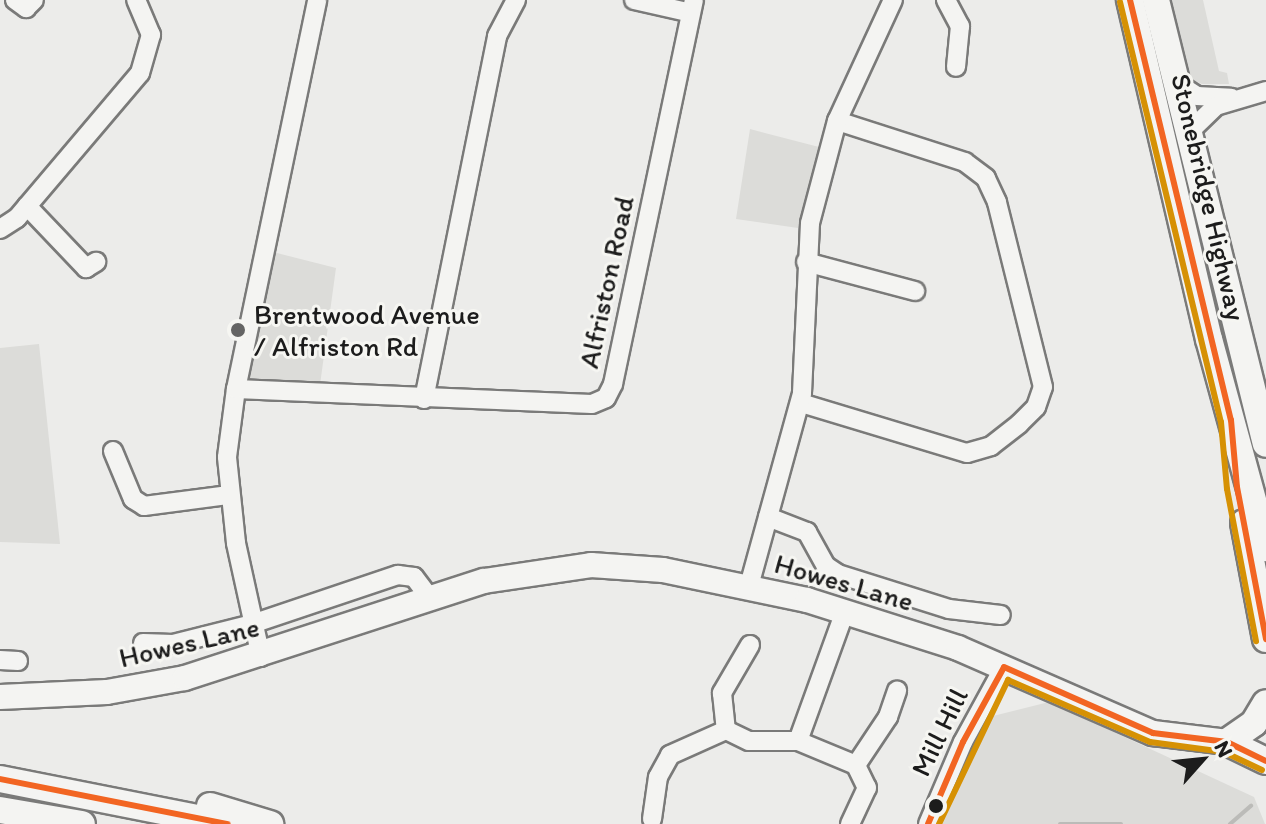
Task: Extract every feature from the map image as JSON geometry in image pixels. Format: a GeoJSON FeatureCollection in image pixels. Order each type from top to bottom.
{"type":"FeatureCollection","features":[{"type":"Feature","properties":{"kind":"highway","name":"Stonebridge Highway"},"geometry":{"type":"LineString","coordinates":[[1130,0],[1231,420],[1266,548]]}},
{"type":"Feature","properties":{"kind":"highway","name":"Stonebridge Highway"},"geometry":{"type":"LineString","coordinates":[[1156,0],[1186,135],[1266,442]]}},
{"type":"Feature","properties":{"kind":"highway"},"geometry":{"type":"LineString","coordinates":[[1231,420],[1237,487],[1266,639]]}},
{"type":"Feature","properties":{"kind":"highway"},"geometry":{"type":"LineString","coordinates":[[1266,703],[1254,723],[1227,742],[1266,761]]}},
{"type":"Feature","properties":{"kind":"highway"},"geometry":{"type":"LineString","coordinates":[[0,779],[228,824]]}},
{"type":"Feature","properties":{"kind":"highway"},"geometry":{"type":"LineString","coordinates":[[56,788],[106,787],[196,802],[270,824]]}},
{"type":"Feature","properties":{"kind":"highway"},"geometry":{"type":"LineString","coordinates":[[0,810],[82,824]]}},
{"type":"Feature","properties":{"kind":"main road","name":"Howes Lane"},"geometry":{"type":"LineString","coordinates":[[0,697],[107,692],[261,657],[430,598],[509,576],[591,565],[663,570],[749,586],[845,611],[1004,667],[1153,733],[1188,742],[1227,742]]}},
{"type":"Feature","properties":{"kind":"street"},"geometry":{"type":"LineString","coordinates":[[15,0],[26,8],[34,0]]}},
{"type":"Feature","properties":{"kind":"street"},"geometry":{"type":"LineString","coordinates":[[0,229],[27,206],[146,63],[148,20],[136,0]]}},
{"type":"Feature","properties":{"kind":"street"},"geometry":{"type":"LineString","coordinates":[[261,657],[252,624],[229,495],[227,457],[236,389],[317,0]]}},
{"type":"Feature","properties":{"kind":"street"},"geometry":{"type":"LineString","coordinates":[[424,399],[497,36],[516,0]]}},
{"type":"Feature","properties":{"kind":"street"},"geometry":{"type":"LineString","coordinates":[[634,0],[692,6]]}},
{"type":"Feature","properties":{"kind":"street"},"geometry":{"type":"LineString","coordinates":[[749,586],[801,403],[810,223],[837,121],[893,0]]}},
{"type":"Feature","properties":{"kind":"street"},"geometry":{"type":"LineString","coordinates":[[946,0],[960,26],[956,67]]}},
{"type":"Feature","properties":{"kind":"street","name":"Alfriston Road"},"geometry":{"type":"LineString","coordinates":[[236,389],[592,404],[610,392],[692,6]]}},
{"type":"Feature","properties":{"kind":"street"},"geometry":{"type":"LineString","coordinates":[[1174,81],[1197,96],[1234,98],[1266,91]]}},
{"type":"Feature","properties":{"kind":"street"},"geometry":{"type":"LineString","coordinates":[[1186,135],[1200,116],[1234,98]]}},
{"type":"Feature","properties":{"kind":"street"},"geometry":{"type":"LineString","coordinates":[[801,403],[967,453],[1000,441],[1029,416],[1043,387],[997,202],[986,178],[965,162],[837,121]]}},
{"type":"Feature","properties":{"kind":"street"},"geometry":{"type":"LineString","coordinates":[[27,206],[86,268],[96,262]]}},
{"type":"Feature","properties":{"kind":"street"},"geometry":{"type":"LineString","coordinates":[[806,262],[915,291]]}},
{"type":"Feature","properties":{"kind":"street"},"geometry":{"type":"LineString","coordinates":[[113,451],[133,499],[144,506],[229,495]]}},
{"type":"Feature","properties":{"kind":"street"},"geometry":{"type":"LineString","coordinates":[[768,517],[807,532],[826,566],[838,574],[949,609],[1001,615]]}},
{"type":"Feature","properties":{"kind":"street","name":"Howes Lane"},"geometry":{"type":"LineString","coordinates":[[143,643],[173,644],[252,624],[398,575],[414,577],[430,598]]}},
{"type":"Feature","properties":{"kind":"street"},"geometry":{"type":"LineString","coordinates":[[798,741],[845,611]]}},
{"type":"Feature","properties":{"kind":"street"},"geometry":{"type":"LineString","coordinates":[[726,730],[722,693],[750,645]]}},
{"type":"Feature","properties":{"kind":"street","name":"Mill Hill"},"geometry":{"type":"LineString","coordinates":[[928,824],[963,742],[1004,667]]}},
{"type":"Feature","properties":{"kind":"street"},"geometry":{"type":"LineString","coordinates":[[856,765],[888,717],[897,691]]}},
{"type":"Feature","properties":{"kind":"street"},"geometry":{"type":"LineString","coordinates":[[652,819],[658,777],[670,755],[726,730],[749,741],[798,741],[856,765],[867,788],[850,824]]}},
{"type":"Feature","properties":{"kind":"shaded area"},"geometry":{"type":"Polygon","coordinates":[[[1170,0],[1203,0],[1219,71],[1227,73],[1229,84],[1202,84],[1187,77],[1170,0]]]}},
{"type":"Feature","properties":{"kind":"shaded area"},"geometry":{"type":"Polygon","coordinates":[[[750,129],[819,147],[798,228],[736,219],[750,129]]]}},
{"type":"Feature","properties":{"kind":"shaded area"},"geometry":{"type":"Polygon","coordinates":[[[269,251],[336,268],[319,392],[241,386],[269,251]]]}},
{"type":"Feature","properties":{"kind":"shaded area"},"geometry":{"type":"Polygon","coordinates":[[[39,344],[60,544],[0,542],[0,348],[39,344]]]}},
{"type":"Feature","properties":{"kind":"shaded area"},"geometry":{"type":"Polygon","coordinates":[[[1049,702],[1254,797],[1265,824],[940,824],[989,717],[1049,702]]]}},
{"type":"Feature","properties":{"kind":"waterway"},"geometry":{"type":"LineString","coordinates":[[1230,824],[1251,806]]}},
{"type":"Feature","properties":{"kind":"waterway"},"geometry":{"type":"LineString","coordinates":[[1060,824],[1121,824]]}},
{"type":"Feature","properties":{"kind":"transit line"},"geometry":{"type":"LineString","coordinates":[[1130,0],[1231,420],[1237,487],[1266,639]]}},
{"type":"Feature","properties":{"kind":"transit line"},"geometry":{"type":"LineString","coordinates":[[1120,2],[1221,422],[1227,489],[1256,641]]}},
{"type":"Feature","properties":{"kind":"transit line"},"geometry":{"type":"LineString","coordinates":[[928,824],[963,742],[1004,667],[1153,733],[1227,742],[1266,761]]}},
{"type":"Feature","properties":{"kind":"transit line"},"geometry":{"type":"LineString","coordinates":[[939,824],[1008,680],[1150,742],[1224,752],[1262,770]]}},
{"type":"Feature","properties":{"kind":"transit line"},"geometry":{"type":"LineString","coordinates":[[0,779],[228,824]]}},
{"type":"Feature","properties":{"kind":"place","name":"Brentwood Avenue / Alfriston Rd"},"geometry":{"type":"Point","coordinates":[238,330]}}]}
